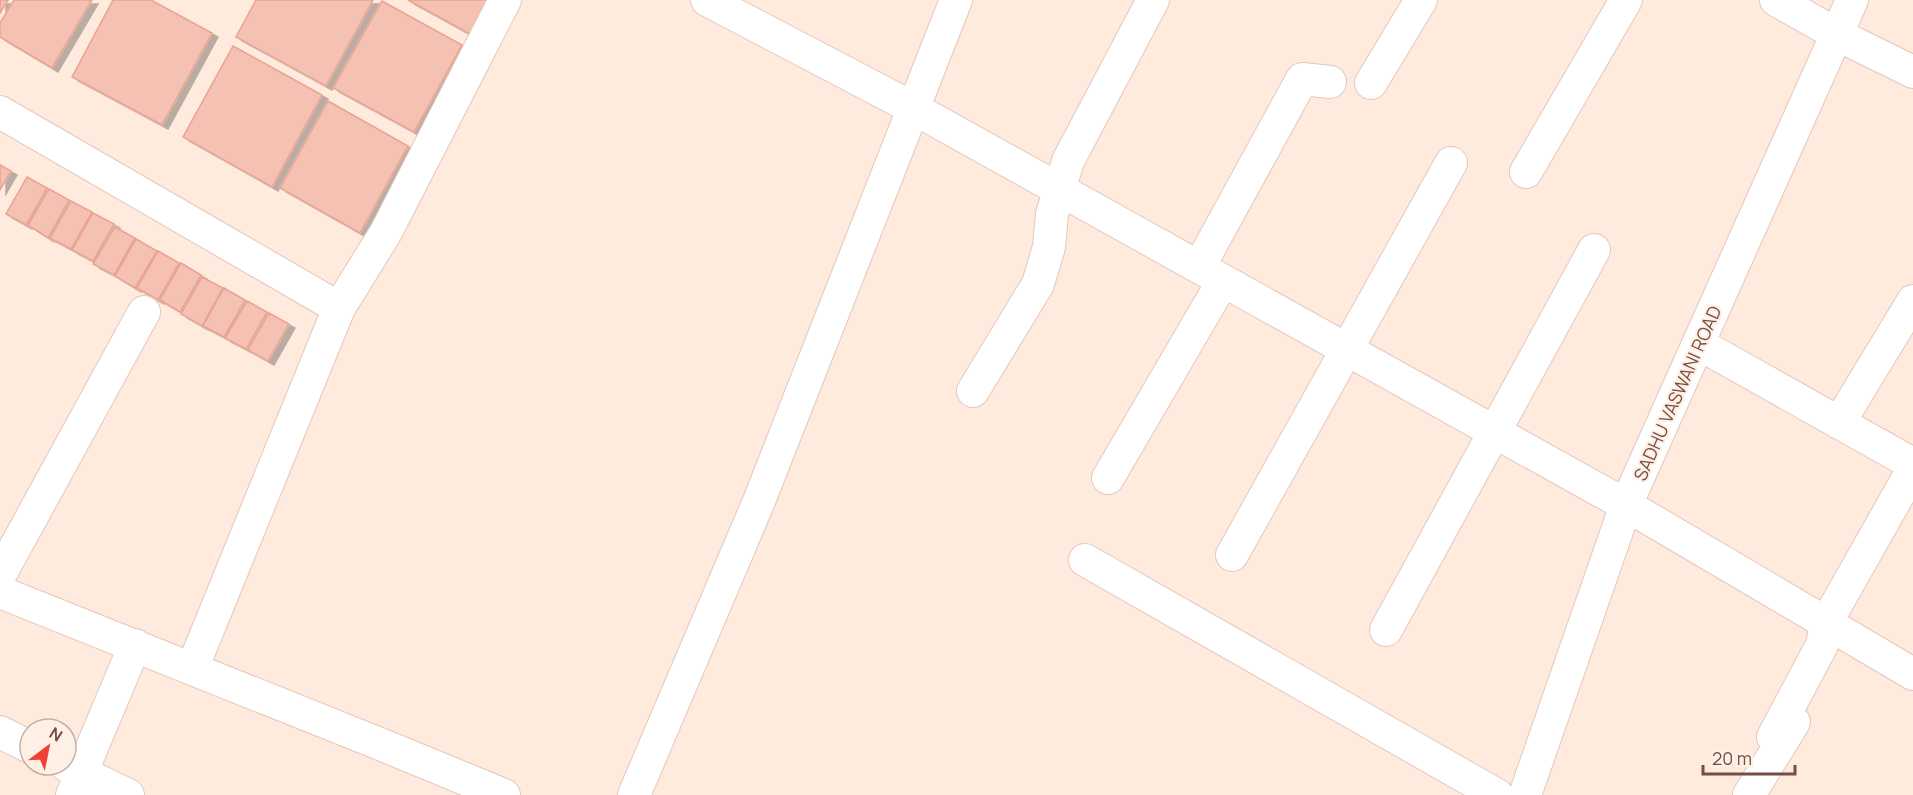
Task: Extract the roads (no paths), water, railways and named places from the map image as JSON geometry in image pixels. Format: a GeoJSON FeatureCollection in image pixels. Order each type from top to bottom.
{"type":"FeatureCollection","features":[{"type":"Feature","properties":{"kind":"street"},"geometry":{"type":"LineString","coordinates":[[192,669],[339,308],[386,232],[506,0]]}},
{"type":"Feature","properties":{"kind":"street"},"geometry":{"type":"LineString","coordinates":[[707,0],[913,108],[1348,350],[1626,506],[1913,674]]}},
{"type":"Feature","properties":{"kind":"street"},"geometry":{"type":"LineString","coordinates":[[634,795],[759,501],[956,0]]}},
{"type":"Feature","properties":{"kind":"street"},"geometry":{"type":"LineString","coordinates":[[973,391],[1038,284],[1049,247],[1059,189],[1068,161],[1153,0]]}},
{"type":"Feature","properties":{"kind":"street"},"geometry":{"type":"LineString","coordinates":[[1371,83],[1421,0]]}},
{"type":"Feature","properties":{"kind":"street"},"geometry":{"type":"LineString","coordinates":[[1526,172],[1626,0]]}},
{"type":"Feature","properties":{"kind":"street"},"geometry":{"type":"LineString","coordinates":[[1776,0],[1838,35],[1913,72]]}},
{"type":"Feature","properties":{"kind":"street","name":"SADHU VASWANI ROAD"},"geometry":{"type":"LineString","coordinates":[[1525,795],[1626,506],[1852,0]]}},
{"type":"Feature","properties":{"kind":"street"},"geometry":{"type":"LineString","coordinates":[[1108,478],[1211,274],[1302,79],[1330,82]]}},
{"type":"Feature","properties":{"kind":"street"},"geometry":{"type":"LineString","coordinates":[[0,112],[339,308]]}},
{"type":"Feature","properties":{"kind":"street"},"geometry":{"type":"LineString","coordinates":[[1232,555],[1451,163]]}},
{"type":"Feature","properties":{"kind":"street"},"geometry":{"type":"LineString","coordinates":[[1386,630],[1594,250]]}},
{"type":"Feature","properties":{"kind":"street"},"geometry":{"type":"LineString","coordinates":[[1839,423],[1913,301]]}},
{"type":"Feature","properties":{"kind":"street"},"geometry":{"type":"LineString","coordinates":[[0,575],[144,312]]}},
{"type":"Feature","properties":{"kind":"street"},"geometry":{"type":"LineString","coordinates":[[1699,344],[1913,464]]}},
{"type":"Feature","properties":{"kind":"street"},"geometry":{"type":"LineString","coordinates":[[1749,795],[1837,629],[1913,470]]}},
{"type":"Feature","properties":{"kind":"street"},"geometry":{"type":"LineString","coordinates":[[1085,560],[1497,795]]}},
{"type":"Feature","properties":{"kind":"street"},"geometry":{"type":"LineString","coordinates":[[0,592],[504,795]]}},
{"type":"Feature","properties":{"kind":"street"},"geometry":{"type":"LineString","coordinates":[[1773,737],[1822,645],[1837,629]]}},
{"type":"Feature","properties":{"kind":"street"},"geometry":{"type":"LineString","coordinates":[[128,795],[73,778],[135,645]]}},
{"type":"Feature","properties":{"kind":"street"},"geometry":{"type":"LineString","coordinates":[[0,732],[18,741]]}}]}
